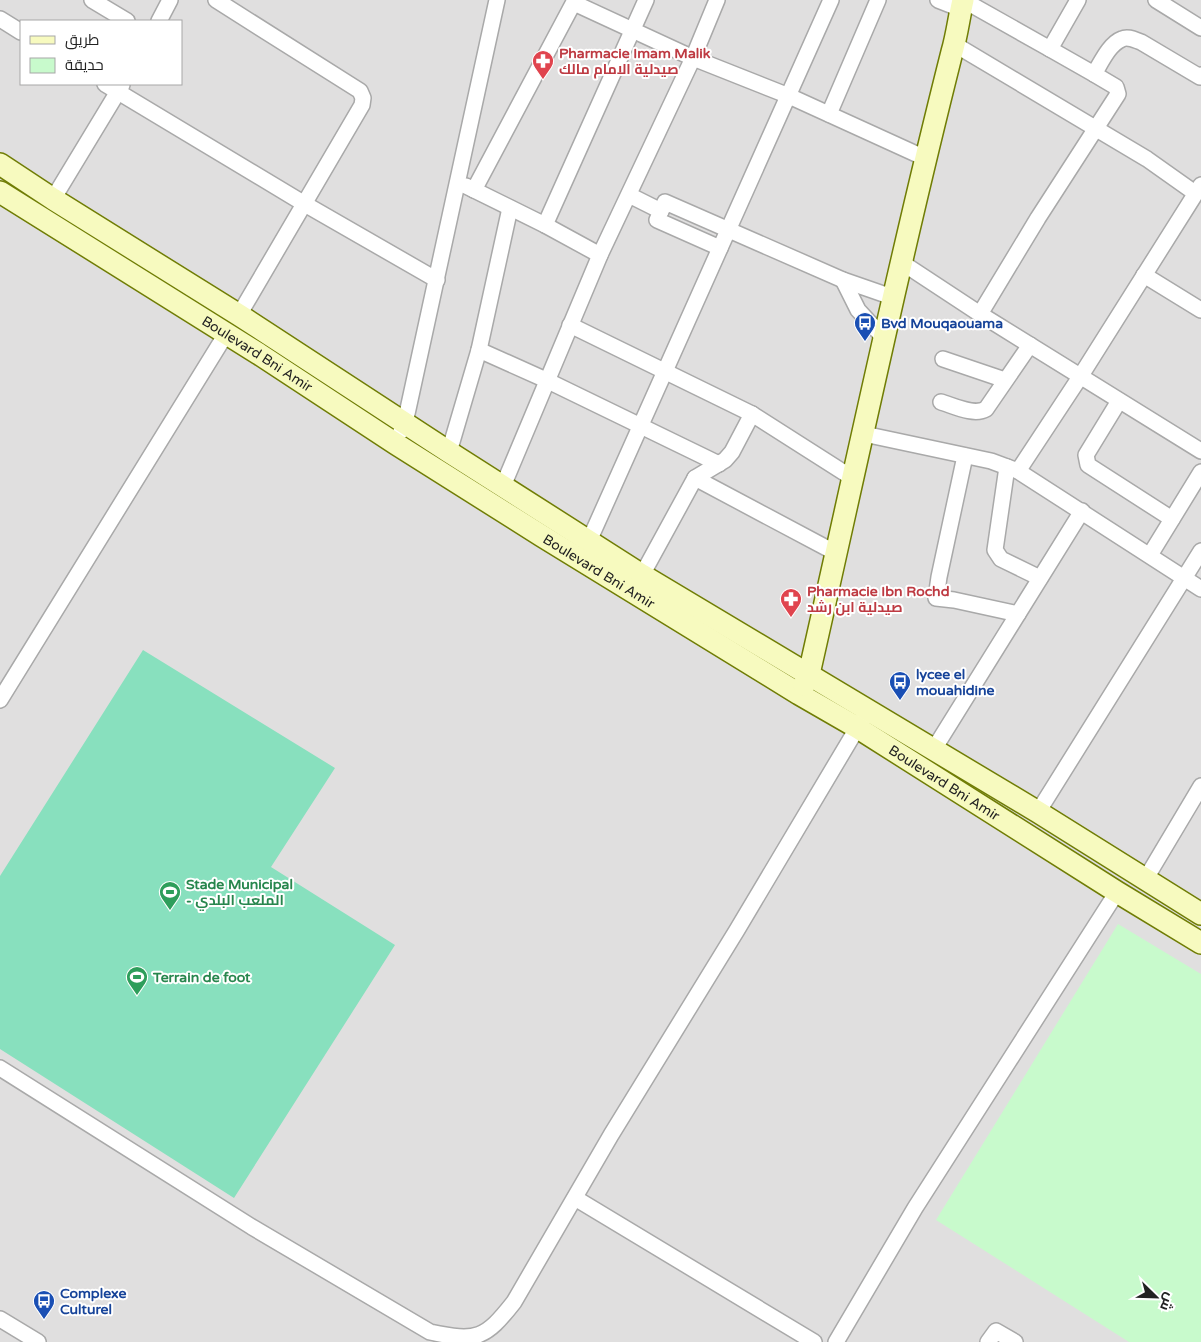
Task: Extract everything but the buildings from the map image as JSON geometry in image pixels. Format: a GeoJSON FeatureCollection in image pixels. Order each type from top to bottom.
{"type":"FeatureCollection","features":[{"type":"Feature","properties":{"kind":"main road"},"geometry":{"type":"LineString","coordinates":[[799,694],[809,674],[864,434],[892,297],[954,44],[962,3]]}},
{"type":"Feature","properties":{"kind":"main road","name":"Boulevard Bni Amir"},"geometry":{"type":"LineString","coordinates":[[0,164],[239,315],[405,424],[589,541],[1038,812],[1201,914]]}},
{"type":"Feature","properties":{"kind":"main road","name":"Boulevard Bni Amir"},"geometry":{"type":"LineString","coordinates":[[0,192],[226,334],[396,444],[799,694],[858,728],[1201,943]]}},
{"type":"Feature","properties":{"kind":"street"},"geometry":{"type":"LineString","coordinates":[[92,0],[126,20]]}},
{"type":"Feature","properties":{"kind":"street"},"geometry":{"type":"LineString","coordinates":[[160,20],[170,0]]}},
{"type":"Feature","properties":{"kind":"street"},"geometry":{"type":"LineString","coordinates":[[216,0],[360,91],[363,98],[362,105],[239,315]]}},
{"type":"Feature","properties":{"kind":"street"},"geometry":{"type":"LineString","coordinates":[[396,444],[405,424],[497,0]]}},
{"type":"Feature","properties":{"kind":"street"},"geometry":{"type":"LineString","coordinates":[[545,225],[646,0]]}},
{"type":"Feature","properties":{"kind":"street"},"geometry":{"type":"LineString","coordinates":[[503,486],[600,255],[630,195],[693,58],[717,0]]}},
{"type":"Feature","properties":{"kind":"street"},"geometry":{"type":"LineString","coordinates":[[589,541],[831,0]]}},
{"type":"Feature","properties":{"kind":"street"},"geometry":{"type":"LineString","coordinates":[[829,114],[878,0]]}},
{"type":"Feature","properties":{"kind":"street"},"geometry":{"type":"LineString","coordinates":[[938,0],[962,3],[1050,49],[1116,87],[1118,90],[1118,94],[1038,218],[980,314]]}},
{"type":"Feature","properties":{"kind":"street"},"geometry":{"type":"LineString","coordinates":[[1050,49],[1078,0]]}},
{"type":"Feature","properties":{"kind":"street"},"geometry":{"type":"LineString","coordinates":[[1156,0],[1201,28]]}},
{"type":"Feature","properties":{"kind":"street"},"geometry":{"type":"LineString","coordinates":[[474,190],[575,2],[693,58],[789,96],[925,158]]}},
{"type":"Feature","properties":{"kind":"street"},"geometry":{"type":"LineString","coordinates":[[0,19],[20,31]]}},
{"type":"Feature","properties":{"kind":"street"},"geometry":{"type":"LineString","coordinates":[[1094,74],[1114,44],[1123,38],[1131,38],[1201,76]]}},
{"type":"Feature","properties":{"kind":"street"},"geometry":{"type":"LineString","coordinates":[[954,44],[1198,189],[1080,376],[1012,469],[995,550],[1001,559],[1040,578]]}},
{"type":"Feature","properties":{"kind":"street"},"geometry":{"type":"LineString","coordinates":[[53,199],[120,88],[303,203],[437,280]]}},
{"type":"Feature","properties":{"kind":"street"},"geometry":{"type":"LineString","coordinates":[[457,182],[545,225],[600,255]]}},
{"type":"Feature","properties":{"kind":"street"},"geometry":{"type":"LineString","coordinates":[[630,195],[661,211]]}},
{"type":"Feature","properties":{"kind":"street"},"geometry":{"type":"LineString","coordinates":[[720,248],[658,220],[665,202],[843,280],[892,297]]}},
{"type":"Feature","properties":{"kind":"street"},"geometry":{"type":"LineString","coordinates":[[449,452],[479,350],[510,208]]}},
{"type":"Feature","properties":{"kind":"street"},"geometry":{"type":"LineString","coordinates":[[901,262],[980,314],[1201,451]]}},
{"type":"Feature","properties":{"kind":"street"},"geometry":{"type":"LineString","coordinates":[[1144,275],[1201,310]]}},
{"type":"Feature","properties":{"kind":"street"},"geometry":{"type":"LineString","coordinates":[[843,280],[858,310],[884,338]]}},
{"type":"Feature","properties":{"kind":"street"},"geometry":{"type":"LineString","coordinates":[[570,325],[752,414],[854,479]]}},
{"type":"Feature","properties":{"kind":"street"},"geometry":{"type":"LineString","coordinates":[[0,700],[226,334]]}},
{"type":"Feature","properties":{"kind":"street"},"geometry":{"type":"LineString","coordinates":[[941,402],[981,412],[986,409],[1030,345]]}},
{"type":"Feature","properties":{"kind":"street"},"geometry":{"type":"LineString","coordinates":[[479,350],[546,380],[719,464]]}},
{"type":"Feature","properties":{"kind":"street"},"geometry":{"type":"LineString","coordinates":[[943,359],[1006,380]]}},
{"type":"Feature","properties":{"kind":"street"},"geometry":{"type":"LineString","coordinates":[[1120,401],[1086,455],[1086,461],[1088,465],[1172,519]]}},
{"type":"Feature","properties":{"kind":"street"},"geometry":{"type":"LineString","coordinates":[[642,574],[695,478],[725,460],[732,452],[752,414]]}},
{"type":"Feature","properties":{"kind":"street"},"geometry":{"type":"LineString","coordinates":[[864,434],[965,456],[1012,469],[1082,511],[1201,589]]}},
{"type":"Feature","properties":{"kind":"street"},"geometry":{"type":"LineString","coordinates":[[965,456],[938,577],[936,598],[1018,614]]}},
{"type":"Feature","properties":{"kind":"street"},"geometry":{"type":"LineString","coordinates":[[1150,555],[1201,472]]}},
{"type":"Feature","properties":{"kind":"street"},"geometry":{"type":"LineString","coordinates":[[695,478],[836,554]]}},
{"type":"Feature","properties":{"kind":"street"},"geometry":{"type":"LineString","coordinates":[[934,749],[1082,511]]}},
{"type":"Feature","properties":{"kind":"street"},"geometry":{"type":"LineString","coordinates":[[1038,812],[1201,551]]}},
{"type":"Feature","properties":{"kind":"street"},"geometry":{"type":"LineString","coordinates":[[0,1068],[252,1226],[430,1332],[451,1339],[467,1340],[481,1336],[494,1327],[514,1302],[611,1135],[869,709]]}},
{"type":"Feature","properties":{"kind":"street"},"geometry":{"type":"LineString","coordinates":[[1145,880],[1201,786]]}},
{"type":"Feature","properties":{"kind":"street"},"geometry":{"type":"LineString","coordinates":[[836,1342],[915,1208],[1117,892]]}},
{"type":"Feature","properties":{"kind":"street"},"geometry":{"type":"LineString","coordinates":[[575,1198],[814,1342]]}},
{"type":"Feature","properties":{"kind":"street"},"geometry":{"type":"LineString","coordinates":[[0,1319],[38,1342]]}},
{"type":"Feature","properties":{"kind":"street"},"geometry":{"type":"LineString","coordinates":[[988,1342],[996,1331],[1014,1342]]}},
{"type":"Feature","properties":{"kind":"shaded area"},"geometry":{"type":"Polygon","coordinates":[[[0,0],[1201,0],[1201,1342],[0,1342],[0,0]]]}},
{"type":"Feature","properties":{"kind":"green space","name":"Stade Municipal - الملعب البلدي"},"geometry":{"type":"Polygon","coordinates":[[[143,650],[335,768],[271,867],[395,945],[234,1198],[0,1049],[0,876],[143,650]]]}},
{"type":"Feature","properties":{"kind":"green space"},"geometry":{"type":"Polygon","coordinates":[[[1118,924],[1201,974],[1201,1342],[1129,1342],[936,1220],[1118,924]]]}},
{"type":"Feature","properties":{"kind":"place","name":"Pharmacie Imam Malik صيدلية الامام مالك"},"geometry":{"type":"Point","coordinates":[543,80]}},
{"type":"Feature","properties":{"kind":"place","name":"Bvd Mouqaouama"},"geometry":{"type":"Point","coordinates":[865,342]}},
{"type":"Feature","properties":{"kind":"place","name":"Pharmacie Ibn Rochd صيدلية ابن رشد"},"geometry":{"type":"Point","coordinates":[791,618]}},
{"type":"Feature","properties":{"kind":"place","name":"lycee el mouahidine"},"geometry":{"type":"Point","coordinates":[900,701]}},
{"type":"Feature","properties":{"kind":"place","name":"Stade Municipal - الملعب البلدي"},"geometry":{"type":"Point","coordinates":[170,911]}},
{"type":"Feature","properties":{"kind":"place","name":"Terrain de foot"},"geometry":{"type":"Point","coordinates":[137,996]}},
{"type":"Feature","properties":{"kind":"place","name":"Complexe Culturel"},"geometry":{"type":"Point","coordinates":[44,1320]}}]}
